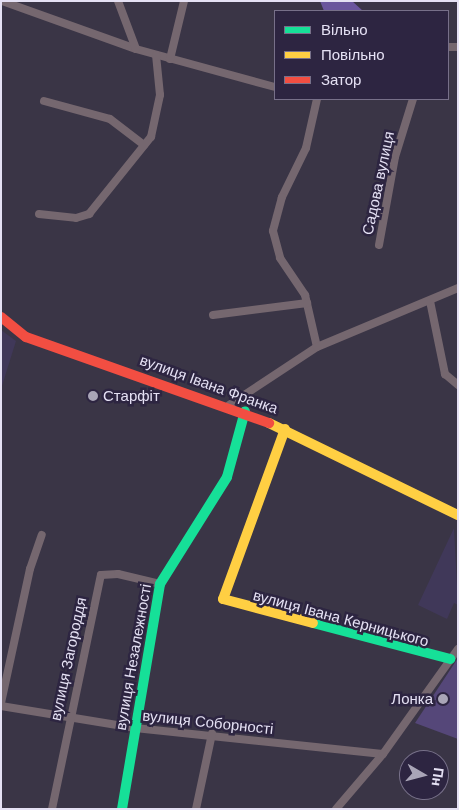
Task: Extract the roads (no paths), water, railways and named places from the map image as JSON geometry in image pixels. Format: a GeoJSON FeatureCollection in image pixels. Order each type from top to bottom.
{"type":"FeatureCollection","features":[{"type":"Feature","properties":{"kind":"street"},"geometry":{"type":"LineString","coordinates":[[2,1],[136,49],[274,87]]}},
{"type":"Feature","properties":{"kind":"street"},"geometry":{"type":"LineString","coordinates":[[118,1],[136,49]]}},
{"type":"Feature","properties":{"kind":"street"},"geometry":{"type":"LineString","coordinates":[[170,59],[184,1]]}},
{"type":"Feature","properties":{"kind":"street"},"geometry":{"type":"LineString","coordinates":[[39,214],[76,218],[89,214],[151,137],[158,113],[156,55]]}},
{"type":"Feature","properties":{"kind":"street"},"geometry":{"type":"LineString","coordinates":[[317,100],[306,148],[282,197],[273,231],[280,258],[307,303],[317,347]]}},
{"type":"Feature","properties":{"kind":"street","name":"Садова вулиця"},"geometry":{"type":"LineString","coordinates":[[379,245],[395,157],[413,100]]}},
{"type":"Feature","properties":{"kind":"street"},"geometry":{"type":"LineString","coordinates":[[44,101],[110,119],[144,145]]}},
{"type":"Feature","properties":{"kind":"street"},"geometry":{"type":"LineString","coordinates":[[230,405],[317,347],[458,288]]}},
{"type":"Feature","properties":{"kind":"street"},"geometry":{"type":"LineString","coordinates":[[430,301],[445,374],[458,385]]}},
{"type":"Feature","properties":{"kind":"street"},"geometry":{"type":"LineString","coordinates":[[213,315],[307,303]]}},
{"type":"Feature","properties":{"kind":"street","name":"вулиця Івана Франка"},"geometry":{"type":"LineString","coordinates":[[1,317],[26,337],[245,411],[458,515]]}},
{"type":"Feature","properties":{"kind":"street","name":"вулиця Незалежності"},"geometry":{"type":"LineString","coordinates":[[122,809],[160,584],[227,477],[245,411]]}},
{"type":"Feature","properties":{"kind":"street","name":"вулиця Івана Керницького"},"geometry":{"type":"LineString","coordinates":[[285,429],[226,588],[226,602],[450,659]]}},
{"type":"Feature","properties":{"kind":"street"},"geometry":{"type":"LineString","coordinates":[[1,705],[30,569],[42,534]]}},
{"type":"Feature","properties":{"kind":"street","name":"вулиця Загороддя"},"geometry":{"type":"LineString","coordinates":[[52,809],[69,718],[101,575],[118,574],[160,584]]}},
{"type":"Feature","properties":{"kind":"street"},"geometry":{"type":"LineString","coordinates":[[336,809],[383,754],[458,649]]}},
{"type":"Feature","properties":{"kind":"street","name":"вулиця Соборності"},"geometry":{"type":"LineString","coordinates":[[1,705],[135,728],[212,734],[383,754]]}},
{"type":"Feature","properties":{"kind":"street"},"geometry":{"type":"LineString","coordinates":[[196,809],[212,734]]}},
{"type":"Feature","properties":{"kind":"place","name":"Старфіт"},"geometry":{"type":"Point","coordinates":[93,396]}},
{"type":"Feature","properties":{"kind":"place","name":"Лонка"},"geometry":{"type":"Point","coordinates":[443,699]}}]}
